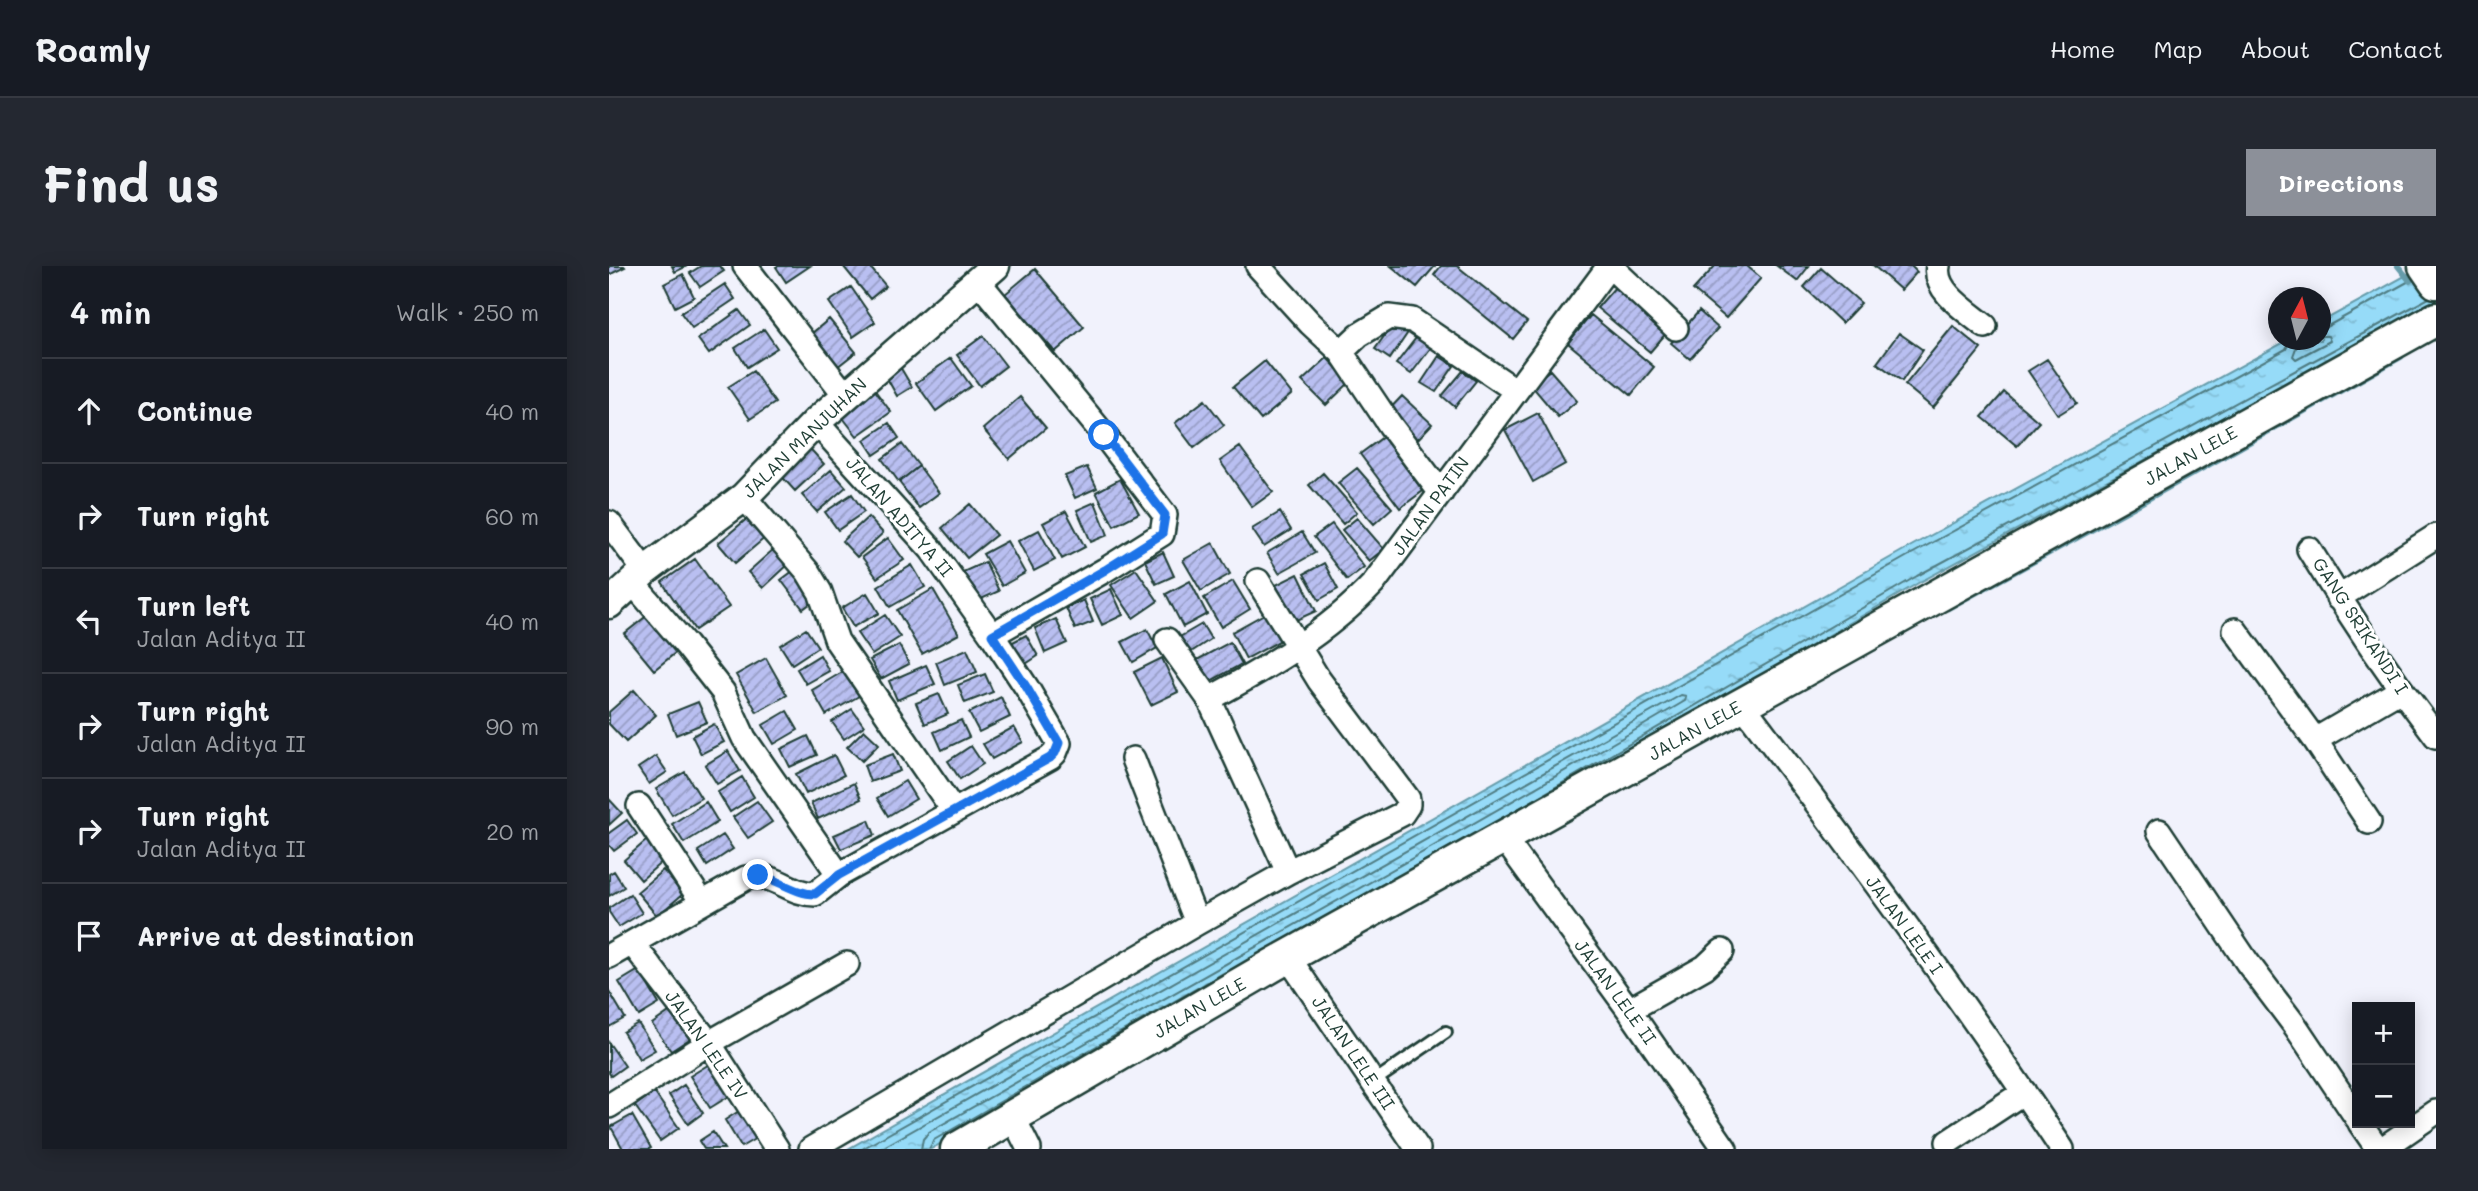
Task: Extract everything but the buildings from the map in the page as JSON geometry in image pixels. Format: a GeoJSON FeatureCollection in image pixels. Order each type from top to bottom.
{"type":"FeatureCollection","features":[{"type":"Feature","properties":{"kind":"main road"},"geometry":{"type":"LineString","coordinates":[[2425,266],[2436,282]]}},
{"type":"Feature","properties":{"kind":"main road","name":"JALAN LELE"},"geometry":{"type":"LineString","coordinates":[[957,1149],[1288,957],[2436,319]]}},
{"type":"Feature","properties":{"kind":"street"},"geometry":{"type":"LineString","coordinates":[[745,266],[846,397]]}},
{"type":"Feature","properties":{"kind":"street"},"geometry":{"type":"LineString","coordinates":[[1258,266],[1310,323],[1341,352],[1390,425],[1441,493]]}},
{"type":"Feature","properties":{"kind":"street"},"geometry":{"type":"LineString","coordinates":[[1610,266],[1676,328]]}},
{"type":"Feature","properties":{"kind":"street","name":"JALAN PATIN"},"geometry":{"type":"LineString","coordinates":[[1209,699],[1254,675],[1298,646],[1359,599],[1610,266]]}},
{"type":"Feature","properties":{"kind":"street"},"geometry":{"type":"LineString","coordinates":[[1938,266],[1939,283],[1955,301],[1985,326]]}},
{"type":"Feature","properties":{"kind":"street"},"geometry":{"type":"LineString","coordinates":[[987,274],[1095,425],[1165,515],[1162,534],[992,635]]}},
{"type":"Feature","properties":{"kind":"street","name":"JALAN MANJUHAN"},"geometry":{"type":"LineString","coordinates":[[609,604],[638,576],[744,497],[816,422],[987,274]]}},
{"type":"Feature","properties":{"kind":"street"},"geometry":{"type":"LineString","coordinates":[[1341,352],[1359,335],[1389,317],[1412,320],[1515,390]]}},
{"type":"Feature","properties":{"kind":"street","name":"JALAN ADITYA II"},"geometry":{"type":"LineString","coordinates":[[616,948],[746,878],[758,875],[769,877],[803,892],[815,894],[839,875],[1050,758],[1059,743],[1027,688],[931,549],[816,422]]}},
{"type":"Feature","properties":{"kind":"street"},"geometry":{"type":"LineString","coordinates":[[744,497],[809,572],[820,592],[837,641],[953,810]]}},
{"type":"Feature","properties":{"kind":"street"},"geometry":{"type":"LineString","coordinates":[[609,523],[638,576],[723,692],[744,738],[839,875]]}},
{"type":"Feature","properties":{"kind":"street"},"geometry":{"type":"LineString","coordinates":[[2338,598],[2436,536]]}},
{"type":"Feature","properties":{"kind":"street","name":"GANG SRIKANDI I"},"geometry":{"type":"LineString","coordinates":[[2309,549],[2338,598],[2436,736]]}},
{"type":"Feature","properties":{"kind":"street"},"geometry":{"type":"LineString","coordinates":[[811,1149],[1196,923],[1402,814],[1408,805],[1408,799],[1348,722],[1258,581]]}},
{"type":"Feature","properties":{"kind":"street"},"geometry":{"type":"LineString","coordinates":[[2235,630],[2315,740],[2369,822]]}},
{"type":"Feature","properties":{"kind":"street"},"geometry":{"type":"LineString","coordinates":[[1167,640],[1209,699],[1288,872]]}},
{"type":"Feature","properties":{"kind":"street"},"geometry":{"type":"LineString","coordinates":[[2315,740],[2401,690]]}},
{"type":"Feature","properties":{"kind":"street","name":"JALAN LELE I"},"geometry":{"type":"LineString","coordinates":[[1742,704],[1879,888],[2062,1149]]}},
{"type":"Feature","properties":{"kind":"street"},"geometry":{"type":"LineString","coordinates":[[1133,758],[1196,923]]}},
{"type":"Feature","properties":{"kind":"street"},"geometry":{"type":"LineString","coordinates":[[639,806],[702,902]]}},
{"type":"Feature","properties":{"kind":"street"},"geometry":{"type":"LineString","coordinates":[[2159,831],[2352,1111]]}},
{"type":"Feature","properties":{"kind":"street","name":"JALAN LELE II"},"geometry":{"type":"LineString","coordinates":[[1503,837],[1629,1010],[1725,1149]]}},
{"type":"Feature","properties":{"kind":"street","name":"JALAN LELE IV"},"geometry":{"type":"LineString","coordinates":[[616,948],[709,1043],[777,1149]]}},
{"type":"Feature","properties":{"kind":"street"},"geometry":{"type":"LineString","coordinates":[[1629,1010],[1705,967],[1722,951]]}},
{"type":"Feature","properties":{"kind":"street","name":"JALAN LELE III"},"geometry":{"type":"LineString","coordinates":[[1288,957],[1418,1149]]}},
{"type":"Feature","properties":{"kind":"street"},"geometry":{"type":"LineString","coordinates":[[609,1107],[709,1043],[847,964]]}},
{"type":"Feature","properties":{"kind":"street"},"geometry":{"type":"LineString","coordinates":[[1948,1142],[2024,1092]]}},
{"type":"Feature","properties":{"kind":"street"},"geometry":{"type":"LineString","coordinates":[[2367,1128],[2391,1146],[2436,1112]]}},
{"type":"Feature","properties":{"kind":"street"},"geometry":{"type":"LineString","coordinates":[[1013,1117],[1029,1149]]}},
{"type":"Feature","properties":{"kind":"lane"},"geometry":{"type":"LineString","coordinates":[[1373,1082],[1446,1032]]}},
{"type":"Feature","properties":{"kind":"water"},"geometry":{"type":"Polygon","coordinates":[[[2423,266],[2436,266],[2436,302],[1920,582],[1696,713],[931,1149],[848,1149],[1902,551],[2270,350],[2331,350],[2331,317],[2423,266]]]}},
{"type":"Feature","properties":{"kind":"waterway"},"geometry":{"type":"LineString","coordinates":[[2398,266],[2410,281]]}},
{"type":"Feature","properties":{"kind":"waterway"},"geometry":{"type":"LineString","coordinates":[[1948,608],[2401,357]]}},
{"type":"Feature","properties":{"kind":"route"},"geometry":{"type":"LineString","coordinates":[[758,875],[815,894],[839,875],[1055,753],[1059,743],[992,635],[1162,534],[1165,515],[1160,506],[1104,435]]}}]}
